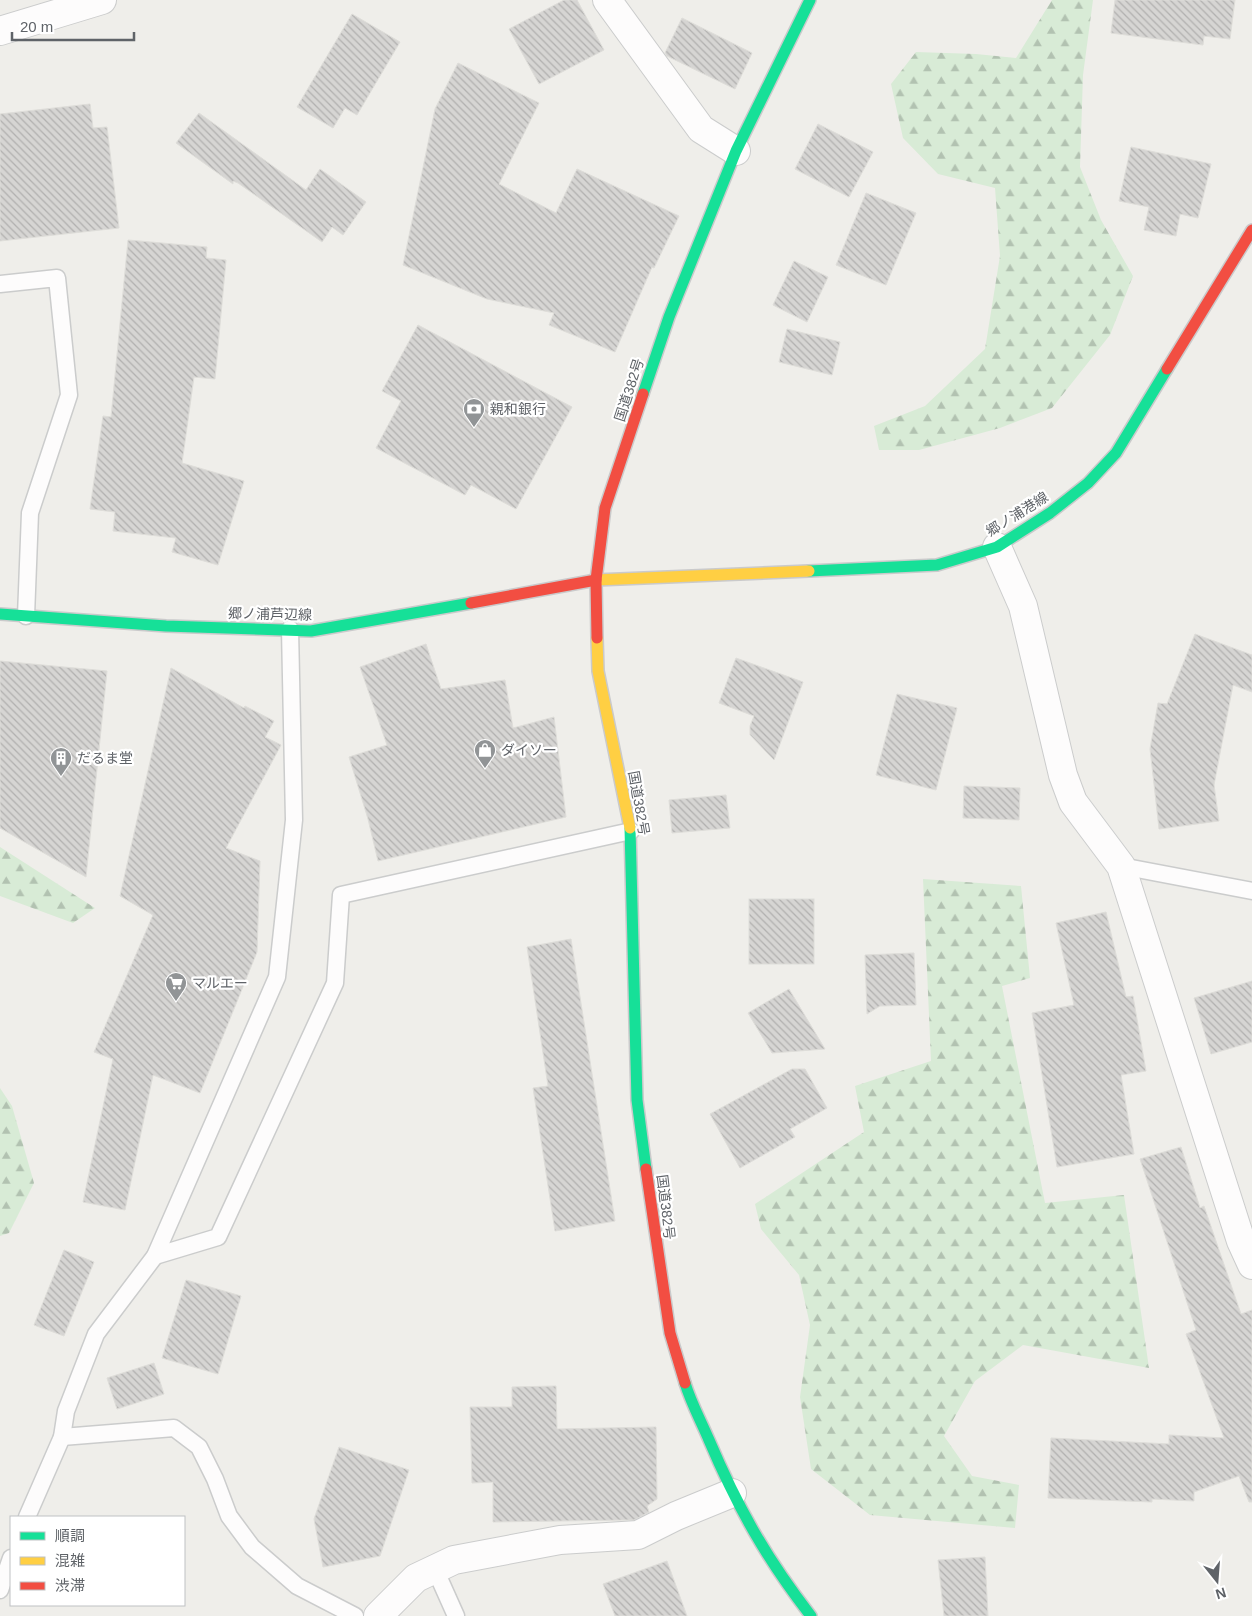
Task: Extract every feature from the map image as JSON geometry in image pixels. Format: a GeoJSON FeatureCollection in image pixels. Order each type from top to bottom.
{"type":"FeatureCollection","features":[{"type":"Feature","properties":{"kind":"main road","name":"国道382号"},"geometry":{"type":"LineString","coordinates":[[810,0],[736,151],[669,317],[606,508],[596,580],[598,671],[631,831],[638,1100],[658,1262],[670,1332],[687,1389],[732,1493],[774,1565],[811,1616]]}},
{"type":"Feature","properties":{"kind":"main road","name":"郷ノ浦港線"},"geometry":{"type":"LineString","coordinates":[[596,580],[937,565],[997,547],[1050,513],[1080,489],[1116,453],[1252,230]]}},
{"type":"Feature","properties":{"kind":"main road","name":"郷ノ浦芦辺線"},"geometry":{"type":"LineString","coordinates":[[0,614],[166,626],[311,631],[354,625],[596,580]]}},
{"type":"Feature","properties":{"kind":"street"},"geometry":{"type":"LineString","coordinates":[[0,31],[102,0]]}},
{"type":"Feature","properties":{"kind":"street"},"geometry":{"type":"LineString","coordinates":[[607,0],[701,129],[736,151]]}},
{"type":"Feature","properties":{"kind":"street"},"geometry":{"type":"LineString","coordinates":[[997,547],[1023,606],[1064,776],[1073,802],[1121,866],[1241,1241],[1252,1264]]}},
{"type":"Feature","properties":{"kind":"street"},"geometry":{"type":"LineString","coordinates":[[378,1616],[416,1578],[454,1560],[560,1540],[638,1535],[676,1516],[732,1493]]}},
{"type":"Feature","properties":{"kind":"lane"},"geometry":{"type":"LineString","coordinates":[[0,284],[57,278],[69,395],[30,513],[26,616]]}},
{"type":"Feature","properties":{"kind":"lane"},"geometry":{"type":"LineString","coordinates":[[28,1516],[62,1437],[66,1411],[96,1334],[155,1256],[277,977],[294,820],[290,629]]}},
{"type":"Feature","properties":{"kind":"lane"},"geometry":{"type":"LineString","coordinates":[[155,1256],[218,1237],[335,983],[341,895],[631,831]]}},
{"type":"Feature","properties":{"kind":"lane"},"geometry":{"type":"LineString","coordinates":[[1121,866],[1252,891]]}},
{"type":"Feature","properties":{"kind":"lane"},"geometry":{"type":"LineString","coordinates":[[62,1437],[174,1428],[199,1447],[216,1479],[229,1516],[252,1547],[297,1586],[355,1616]]}},
{"type":"Feature","properties":{"kind":"lane"},"geometry":{"type":"LineString","coordinates":[[0,1590],[10,1561]]}},
{"type":"Feature","properties":{"kind":"lane"},"geometry":{"type":"LineString","coordinates":[[435,1568],[456,1616]]}},
{"type":"Feature","properties":{"kind":"green space"},"geometry":{"type":"Polygon","coordinates":[[[1052,0],[1093,0],[1083,75],[1080,167],[1101,220],[1133,276],[1110,335],[1052,408],[1000,428],[919,450],[879,450],[874,426],[925,406],[985,349],[1000,256],[995,188],[938,174],[903,138],[891,84],[916,52],[976,54],[1016,58],[1052,0]]]}},
{"type":"Feature","properties":{"kind":"green space"},"geometry":{"type":"Polygon","coordinates":[[[0,847],[95,908],[73,923],[0,896],[0,847]]]}},
{"type":"Feature","properties":{"kind":"green space"},"geometry":{"type":"Polygon","coordinates":[[[923,879],[1021,886],[1030,978],[1002,986],[1045,1203],[1124,1195],[1149,1368],[1023,1345],[975,1381],[944,1436],[972,1476],[1019,1485],[1015,1528],[870,1515],[811,1469],[800,1397],[810,1325],[799,1275],[761,1229],[755,1204],[864,1132],[855,1086],[931,1061],[923,879]]]}},
{"type":"Feature","properties":{"kind":"green space"},"geometry":{"type":"Polygon","coordinates":[[[0,1088],[12,1106],[34,1183],[9,1233],[0,1236],[0,1088]]]}},
{"type":"Feature","properties":{"kind":"building"},"geometry":{"type":"Polygon","coordinates":[[[564,0],[577,0],[604,50],[539,84],[509,29],[564,0]]]}},
{"type":"Feature","properties":{"kind":"building"},"geometry":{"type":"Polygon","coordinates":[[[1115,0],[1235,0],[1230,39],[1204,36],[1203,45],[1111,33],[1115,0]]]}},
{"type":"Feature","properties":{"kind":"building"},"geometry":{"type":"Polygon","coordinates":[[[352,14],[400,42],[357,115],[345,108],[333,128],[297,107],[352,14]]]}},
{"type":"Feature","properties":{"kind":"building"},"geometry":{"type":"Polygon","coordinates":[[[682,18],[752,53],[735,89],[667,56],[665,53],[682,18]]]}},
{"type":"Feature","properties":{"kind":"building"},"geometry":{"type":"Polygon","coordinates":[[[458,63],[539,103],[499,184],[556,213],[577,169],[679,216],[654,268],[652,267],[615,352],[549,325],[554,313],[487,299],[403,265],[435,109],[458,63]]]}},
{"type":"Feature","properties":{"kind":"building"},"geometry":{"type":"Polygon","coordinates":[[[90,104],[93,128],[107,127],[119,228],[0,241],[0,114],[90,104]]]}},
{"type":"Feature","properties":{"kind":"building"},"geometry":{"type":"Polygon","coordinates":[[[199,113],[306,190],[320,169],[366,202],[343,235],[332,227],[322,242],[238,183],[233,181],[233,184],[176,143],[199,113]]]}},
{"type":"Feature","properties":{"kind":"building"},"geometry":{"type":"Polygon","coordinates":[[[818,124],[873,152],[849,197],[795,169],[818,124]]]}},
{"type":"Feature","properties":{"kind":"building"},"geometry":{"type":"Polygon","coordinates":[[[1131,147],[1211,164],[1198,218],[1180,214],[1176,236],[1144,230],[1149,207],[1119,201],[1131,147]]]}},
{"type":"Feature","properties":{"kind":"building"},"geometry":{"type":"Polygon","coordinates":[[[866,193],[916,213],[886,285],[836,265],[866,193]]]}},
{"type":"Feature","properties":{"kind":"building"},"geometry":{"type":"Polygon","coordinates":[[[128,240],[207,247],[206,258],[226,260],[215,379],[194,377],[182,463],[244,481],[218,565],[172,552],[176,538],[113,531],[115,512],[90,509],[103,416],[111,417],[128,240]]]}},
{"type":"Feature","properties":{"kind":"building"},"geometry":{"type":"Polygon","coordinates":[[[794,261],[828,277],[807,322],[773,305],[794,261]]]}},
{"type":"Feature","properties":{"kind":"building","name":"親和銀行"},"geometry":{"type":"Polygon","coordinates":[[[418,325],[572,407],[516,509],[471,485],[465,495],[376,448],[401,401],[382,391],[418,325]]]}},
{"type":"Feature","properties":{"kind":"building"},"geometry":{"type":"Polygon","coordinates":[[[787,329],[840,342],[832,375],[779,362],[787,329]]]}},
{"type":"Feature","properties":{"kind":"building"},"geometry":{"type":"Polygon","coordinates":[[[1195,634],[1252,655],[1252,692],[1233,685],[1214,785],[1219,821],[1159,829],[1150,749],[1158,703],[1167,704],[1195,634]]]}},
{"type":"Feature","properties":{"kind":"building"},"geometry":{"type":"Polygon","coordinates":[[[426,644],[441,689],[505,680],[513,728],[554,717],[566,817],[378,861],[368,819],[349,757],[387,745],[360,667],[426,644]]]}},
{"type":"Feature","properties":{"kind":"building"},"geometry":{"type":"Polygon","coordinates":[[[736,658],[803,682],[774,760],[750,735],[750,726],[754,716],[719,703],[736,658]]]}},
{"type":"Feature","properties":{"kind":"building"},"geometry":{"type":"Polygon","coordinates":[[[0,661],[107,671],[86,877],[0,828],[0,661]]]}},
{"type":"Feature","properties":{"kind":"building"},"geometry":{"type":"Polygon","coordinates":[[[171,668],[244,708],[245,706],[274,721],[265,737],[281,745],[226,848],[260,861],[257,952],[200,1093],[153,1075],[125,1210],[83,1202],[113,1059],[94,1052],[153,915],[120,896],[171,668]]]}},
{"type":"Feature","properties":{"kind":"building"},"geometry":{"type":"Polygon","coordinates":[[[897,694],[957,708],[936,790],[876,775],[897,694]]]}},
{"type":"Feature","properties":{"kind":"building"},"geometry":{"type":"Polygon","coordinates":[[[964,786],[1020,788],[1019,820],[963,818],[964,786]]]}},
{"type":"Feature","properties":{"kind":"building"},"geometry":{"type":"Polygon","coordinates":[[[726,795],[730,828],[672,833],[669,800],[726,795]]]}},
{"type":"Feature","properties":{"kind":"building"},"geometry":{"type":"Polygon","coordinates":[[[749,899],[814,899],[814,964],[749,964],[749,899]]]}},
{"type":"Feature","properties":{"kind":"building"},"geometry":{"type":"Polygon","coordinates":[[[1106,912],[1126,997],[1133,996],[1146,1071],[1121,1075],[1134,1154],[1057,1167],[1032,1013],[1074,1005],[1056,923],[1106,912]]]}},
{"type":"Feature","properties":{"kind":"building"},"geometry":{"type":"Polygon","coordinates":[[[571,939],[615,1221],[555,1231],[533,1088],[548,1086],[527,947],[571,939]]]}},
{"type":"Feature","properties":{"kind":"building"},"geometry":{"type":"Polygon","coordinates":[[[914,953],[916,1005],[880,1006],[867,1014],[865,955],[914,953]]]}},
{"type":"Feature","properties":{"kind":"building"},"geometry":{"type":"Polygon","coordinates":[[[1252,981],[1252,1042],[1211,1054],[1194,998],[1252,981]]]}},
{"type":"Feature","properties":{"kind":"building"},"geometry":{"type":"Polygon","coordinates":[[[789,989],[825,1049],[772,1053],[748,1013],[789,989]]]}},
{"type":"Feature","properties":{"kind":"building"},"geometry":{"type":"Polygon","coordinates":[[[792,1069],[805,1069],[827,1108],[790,1129],[795,1137],[740,1168],[710,1114],[792,1069]]]}},
{"type":"Feature","properties":{"kind":"building"},"geometry":{"type":"Polygon","coordinates":[[[1181,1147],[1200,1208],[1204,1206],[1241,1314],[1252,1310],[1252,1502],[1249,1502],[1239,1476],[1194,1492],[1194,1501],[1152,1499],[1152,1502],[1048,1498],[1051,1438],[1169,1444],[1169,1435],[1224,1438],[1186,1334],[1196,1330],[1140,1159],[1181,1147]]]}},
{"type":"Feature","properties":{"kind":"building"},"geometry":{"type":"Polygon","coordinates":[[[64,1250],[94,1262],[64,1336],[34,1325],[64,1250]]]}},
{"type":"Feature","properties":{"kind":"building"},"geometry":{"type":"Polygon","coordinates":[[[186,1280],[241,1296],[218,1374],[162,1358],[186,1280]]]}},
{"type":"Feature","properties":{"kind":"building"},"geometry":{"type":"Polygon","coordinates":[[[154,1363],[164,1394],[117,1409],[107,1378],[154,1363]]]}},
{"type":"Feature","properties":{"kind":"building"},"geometry":{"type":"Polygon","coordinates":[[[556,1386],[557,1429],[656,1427],[657,1499],[647,1506],[649,1512],[634,1520],[493,1522],[493,1482],[472,1483],[470,1407],[512,1407],[512,1387],[556,1386]]]}},
{"type":"Feature","properties":{"kind":"building"},"geometry":{"type":"Polygon","coordinates":[[[339,1447],[409,1470],[380,1556],[323,1567],[314,1519],[339,1447]]]}},
{"type":"Feature","properties":{"kind":"building"},"geometry":{"type":"Polygon","coordinates":[[[985,1557],[988,1616],[944,1616],[938,1560],[985,1557]]]}},
{"type":"Feature","properties":{"kind":"building"},"geometry":{"type":"Polygon","coordinates":[[[667,1561],[687,1616],[615,1616],[603,1584],[667,1561]]]}},
{"type":"Feature","properties":{"kind":"traffic: fast"},"geometry":{"type":"LineString","coordinates":[[643,394],[669,317],[736,151],[810,0]]}},
{"type":"Feature","properties":{"kind":"traffic: fast"},"geometry":{"type":"LineString","coordinates":[[809,571],[937,565],[997,547],[1050,513],[1088,483],[1116,453],[1167,369]]}},
{"type":"Feature","properties":{"kind":"traffic: fast"},"geometry":{"type":"LineString","coordinates":[[0,614],[166,626],[311,631],[471,603]]}},
{"type":"Feature","properties":{"kind":"traffic: fast"},"geometry":{"type":"LineString","coordinates":[[630,828],[637,1100],[646,1169]]}},
{"type":"Feature","properties":{"kind":"traffic: fast"},"geometry":{"type":"LineString","coordinates":[[685,1383],[693,1405],[742,1510],[780,1574],[811,1616]]}},
{"type":"Feature","properties":{"kind":"traffic: slow"},"geometry":{"type":"LineString","coordinates":[[596,580],[809,571]]}},
{"type":"Feature","properties":{"kind":"traffic: slow"},"geometry":{"type":"LineString","coordinates":[[597,638],[598,671],[630,828]]}},
{"type":"Feature","properties":{"kind":"traffic: jam"},"geometry":{"type":"LineString","coordinates":[[1167,369],[1252,230]]}},
{"type":"Feature","properties":{"kind":"traffic: jam"},"geometry":{"type":"LineString","coordinates":[[597,638],[596,580],[605,508],[643,394]]}},
{"type":"Feature","properties":{"kind":"traffic: jam"},"geometry":{"type":"LineString","coordinates":[[471,603],[596,580]]}},
{"type":"Feature","properties":{"kind":"traffic: jam"},"geometry":{"type":"LineString","coordinates":[[646,1169],[670,1333],[685,1383]]}},
{"type":"Feature","properties":{"kind":"place","name":"親和銀行"},"geometry":{"type":"Point","coordinates":[474,428]}},
{"type":"Feature","properties":{"kind":"place","name":"ダイソー"},"geometry":{"type":"Point","coordinates":[485,769]}},
{"type":"Feature","properties":{"kind":"place","name":"だるま堂"},"geometry":{"type":"Point","coordinates":[61,777]}},
{"type":"Feature","properties":{"kind":"place","name":"マルエー"},"geometry":{"type":"Point","coordinates":[176,1002]}}]}
